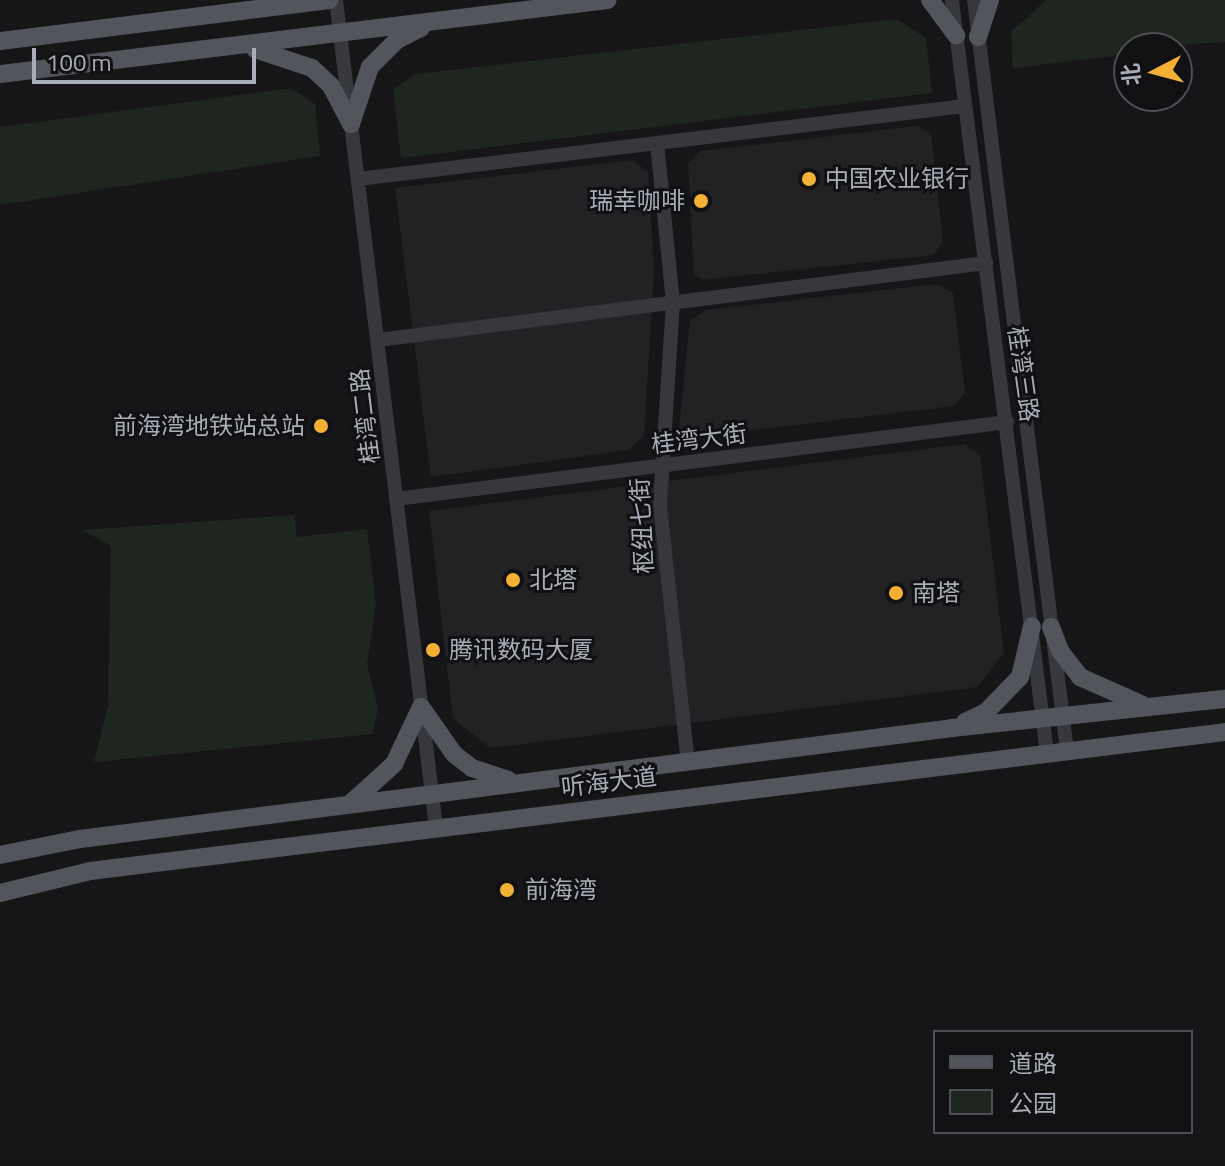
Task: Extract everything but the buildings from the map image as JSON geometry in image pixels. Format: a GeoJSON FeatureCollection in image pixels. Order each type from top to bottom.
{"type":"FeatureCollection","features":[{"type":"Feature","properties":{"kind":"main road"},"geometry":{"type":"LineString","coordinates":[[0,41],[329,0]]}},
{"type":"Feature","properties":{"kind":"main road"},"geometry":{"type":"LineString","coordinates":[[0,74],[608,0]]}},
{"type":"Feature","properties":{"kind":"main road"},"geometry":{"type":"LineString","coordinates":[[930,0],[956,35]]}},
{"type":"Feature","properties":{"kind":"main road"},"geometry":{"type":"LineString","coordinates":[[978,37],[990,0]]}},
{"type":"Feature","properties":{"kind":"main road"},"geometry":{"type":"LineString","coordinates":[[351,124],[362,81],[379,56],[397,40],[439,21]]}},
{"type":"Feature","properties":{"kind":"main road"},"geometry":{"type":"LineString","coordinates":[[236,46],[276,52],[312,68],[331,86],[351,124]]}},
{"type":"Feature","properties":{"kind":"main road"},"geometry":{"type":"LineString","coordinates":[[1041,626],[1080,677],[1153,708]]}},
{"type":"Feature","properties":{"kind":"main road"},"geometry":{"type":"LineString","coordinates":[[952,728],[986,712],[1020,677],[1041,626]]}},
{"type":"Feature","properties":{"kind":"main road","name":"听海大道"},"geometry":{"type":"LineString","coordinates":[[0,855],[80,839],[432,794],[952,728],[1225,699]]}},
{"type":"Feature","properties":{"kind":"main road"},"geometry":{"type":"LineString","coordinates":[[421,707],[438,736],[472,768],[527,782]]}},
{"type":"Feature","properties":{"kind":"main road"},"geometry":{"type":"LineString","coordinates":[[349,805],[394,764],[421,707]]}},
{"type":"Feature","properties":{"kind":"main road","name":"听海大道"},"geometry":{"type":"LineString","coordinates":[[0,893],[90,871],[1225,732]]}},
{"type":"Feature","properties":{"kind":"street","name":"桂湾二路"},"geometry":{"type":"LineString","coordinates":[[336,0],[436,828]]}},
{"type":"Feature","properties":{"kind":"street","name":"桂湾三路"},"geometry":{"type":"LineString","coordinates":[[952,0],[1007,422],[1041,626],[1067,751]]}},
{"type":"Feature","properties":{"kind":"street","name":"桂湾三路"},"geometry":{"type":"LineString","coordinates":[[974,0],[1041,626],[1047,753]]}},
{"type":"Feature","properties":{"kind":"street"},"geometry":{"type":"LineString","coordinates":[[358,179],[965,106]]}},
{"type":"Feature","properties":{"kind":"street","name":"枢纽七街"},"geometry":{"type":"LineString","coordinates":[[657,143],[673,303],[660,466],[663,549],[688,762]]}},
{"type":"Feature","properties":{"kind":"street"},"geometry":{"type":"LineString","coordinates":[[378,340],[986,263]]}},
{"type":"Feature","properties":{"kind":"street","name":"桂湾大街"},"geometry":{"type":"LineString","coordinates":[[396,499],[1007,422]]}},
{"type":"Feature","properties":{"kind":"shaded area"},"geometry":{"type":"Polygon","coordinates":[[[917,126],[931,134],[943,243],[933,255],[702,280],[694,274],[688,163],[701,151],[917,126]]]}},
{"type":"Feature","properties":{"kind":"shaded area"},"geometry":{"type":"Polygon","coordinates":[[[632,160],[648,172],[654,270],[644,436],[628,450],[431,477],[395,188],[632,160]]]}},
{"type":"Feature","properties":{"kind":"shaded area"},"geometry":{"type":"Polygon","coordinates":[[[937,284],[953,293],[965,393],[954,406],[688,438],[679,429],[690,321],[706,310],[937,284]]]}},
{"type":"Feature","properties":{"kind":"shaded area","name":"腾讯数码大厦"},"geometry":{"type":"Polygon","coordinates":[[[965,444],[980,455],[1004,653],[977,687],[490,748],[453,718],[429,511],[965,444]]]}},
{"type":"Feature","properties":{"kind":"green space"},"geometry":{"type":"Polygon","coordinates":[[[1046,0],[1225,0],[1225,42],[1193,44],[1193,32],[1113,32],[1113,56],[1013,68],[1011,32],[1046,0]]]}},
{"type":"Feature","properties":{"kind":"green space"},"geometry":{"type":"Polygon","coordinates":[[[897,19],[926,38],[932,93],[401,158],[393,90],[415,74],[897,19]]]}},
{"type":"Feature","properties":{"kind":"green space"},"geometry":{"type":"Polygon","coordinates":[[[291,88],[315,104],[320,156],[0,205],[0,127],[291,88]]]}},
{"type":"Feature","properties":{"kind":"green space"},"geometry":{"type":"Polygon","coordinates":[[[294,515],[297,537],[367,529],[376,605],[367,664],[378,709],[373,734],[94,762],[108,705],[111,546],[82,530],[294,515]]]}},
{"type":"Feature","properties":{"kind":"place","name":"中国农业银行"},"geometry":{"type":"Point","coordinates":[809,179]}},
{"type":"Feature","properties":{"kind":"place","name":"瑞幸咖啡"},"geometry":{"type":"Point","coordinates":[701,201]}},
{"type":"Feature","properties":{"kind":"place","name":"前海湾地铁站总站"},"geometry":{"type":"Point","coordinates":[321,426]}},
{"type":"Feature","properties":{"kind":"place","name":"北塔"},"geometry":{"type":"Point","coordinates":[513,580]}},
{"type":"Feature","properties":{"kind":"place","name":"南塔"},"geometry":{"type":"Point","coordinates":[896,593]}},
{"type":"Feature","properties":{"kind":"place","name":"腾讯数码大厦"},"geometry":{"type":"Point","coordinates":[433,650]}},
{"type":"Feature","properties":{"kind":"place","name":"前海湾"},"geometry":{"type":"Point","coordinates":[507,890]}}]}
